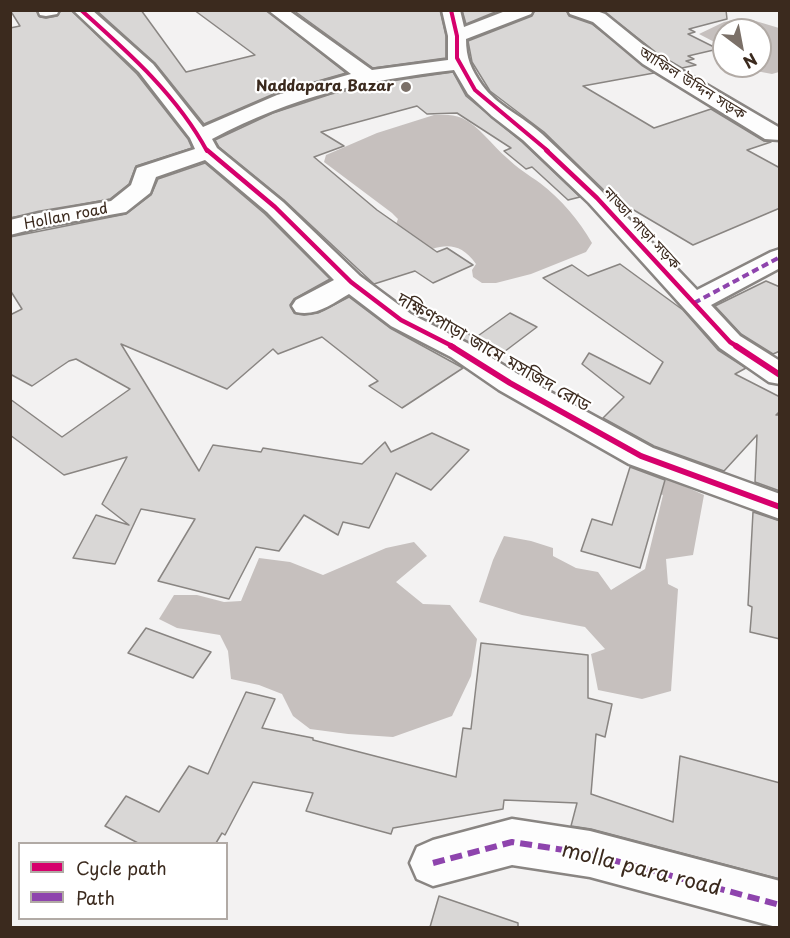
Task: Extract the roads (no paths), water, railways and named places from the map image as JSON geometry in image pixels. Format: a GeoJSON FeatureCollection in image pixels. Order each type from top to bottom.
{"type":"FeatureCollection","features":[{"type":"Feature","properties":{"kind":"street"},"geometry":{"type":"LineString","coordinates":[[46,11],[51,10]]}},
{"type":"Feature","properties":{"kind":"street","name":"দক্ষিণপাড়া জামে মসজিদ রোড"},"geometry":{"type":"LineString","coordinates":[[81,10],[146,68],[204,144],[275,207],[351,282],[401,320],[461,351],[510,383],[641,456],[780,507]]}},
{"type":"Feature","properties":{"kind":"street"},"geometry":{"type":"LineString","coordinates":[[276,10],[350,65],[369,76]]}},
{"type":"Feature","properties":{"kind":"street","name":"নাড্ডা পাড়া সড়ক"},"geometry":{"type":"LineString","coordinates":[[451,10],[457,36],[458,58],[475,90],[499,112],[531,135],[588,190],[730,342],[780,375]]}},
{"type":"Feature","properties":{"kind":"street"},"geometry":{"type":"LineString","coordinates":[[457,36],[525,10]]}},
{"type":"Feature","properties":{"kind":"street","name":"আফিল উদ্দিন সড়ক"},"geometry":{"type":"LineString","coordinates":[[576,10],[599,18],[650,60],[773,134],[780,134]]}},
{"type":"Feature","properties":{"kind":"street"},"geometry":{"type":"LineString","coordinates":[[204,144],[246,113],[336,83],[369,76],[460,64]]}},
{"type":"Feature","properties":{"kind":"street","name":"Hollan road"},"geometry":{"type":"LineString","coordinates":[[10,228],[39,220],[118,207],[142,188],[145,173],[204,144]]}},
{"type":"Feature","properties":{"kind":"street"},"geometry":{"type":"LineString","coordinates":[[694,303],[780,257]]}},
{"type":"Feature","properties":{"kind":"street"},"geometry":{"type":"LineString","coordinates":[[306,306],[351,282]]}},
{"type":"Feature","properties":{"kind":"street","name":"molla para road"},"geometry":{"type":"LineString","coordinates":[[433,862],[512,842],[590,854],[780,905]]}},
{"type":"Feature","properties":{"kind":"place","name":"Naddapara Bazar"},"geometry":{"type":"Point","coordinates":[406,87]}}]}
